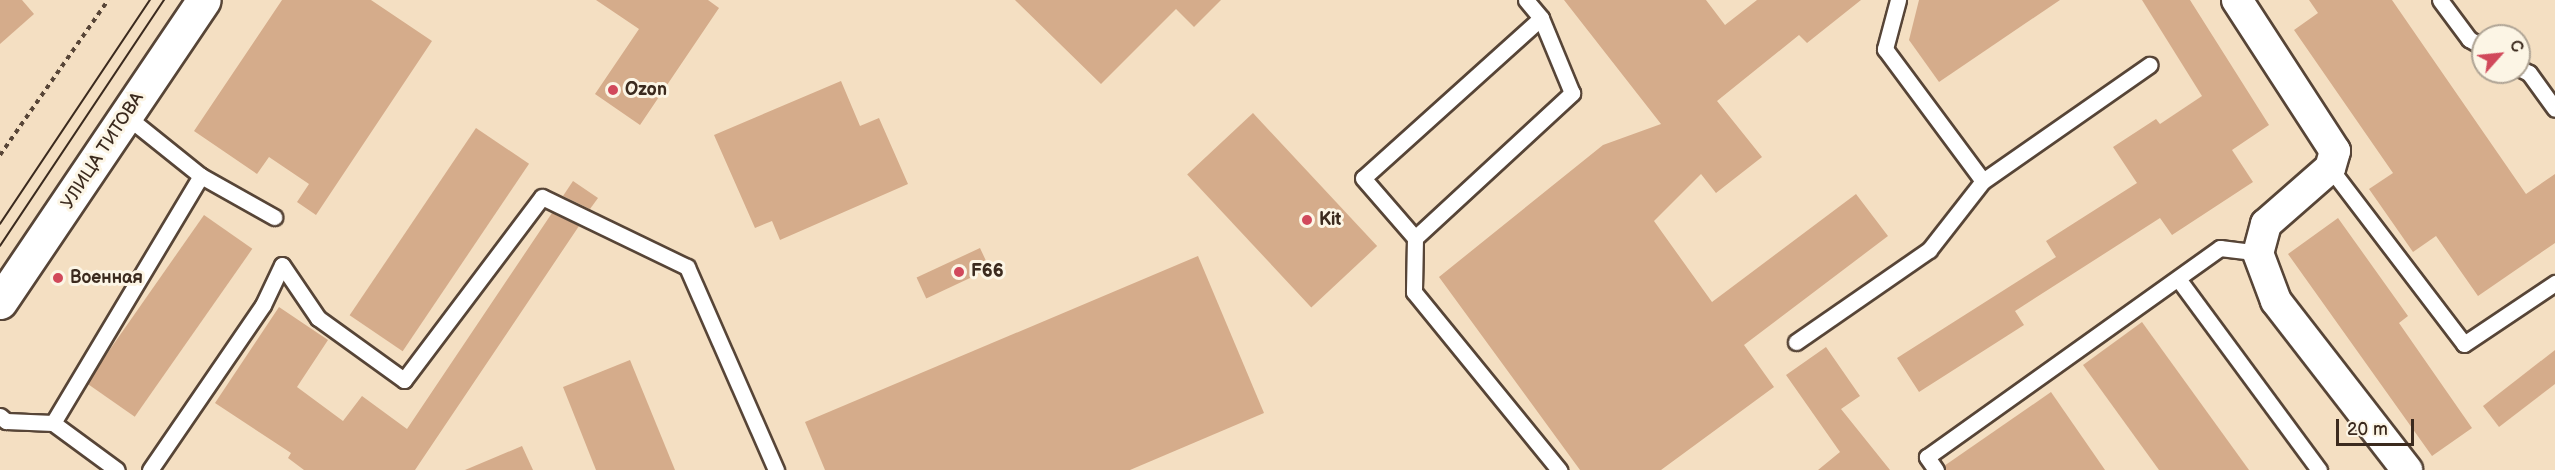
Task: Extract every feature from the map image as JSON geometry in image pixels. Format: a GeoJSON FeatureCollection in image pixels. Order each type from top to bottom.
{"type":"FeatureCollection","features":[{"type":"Feature","properties":{"kind":"main road","name":"УЛИЦА ТИТОВА"},"geometry":{"type":"LineString","coordinates":[[0,302],[204,0]]}},
{"type":"Feature","properties":{"kind":"street"},"geometry":{"type":"LineString","coordinates":[[2237,0],[2335,151],[2330,168],[2266,224],[2258,254],[2276,301],[2407,470]]}},
{"type":"Feature","properties":{"kind":"lane"},"geometry":{"type":"LineString","coordinates":[[1415,238],[1572,93],[1541,18],[1526,0]]}},
{"type":"Feature","properties":{"kind":"lane"},"geometry":{"type":"LineString","coordinates":[[1898,0],[1885,49],[1983,181]]}},
{"type":"Feature","properties":{"kind":"lane"},"geometry":{"type":"LineString","coordinates":[[2440,0],[2471,40]]}},
{"type":"Feature","properties":{"kind":"lane"},"geometry":{"type":"LineString","coordinates":[[1541,18],[1363,178],[1415,238],[1414,292],[1559,470]]}},
{"type":"Feature","properties":{"kind":"lane"},"geometry":{"type":"LineString","coordinates":[[1796,342],[1929,250],[1983,181],[2149,65]]}},
{"type":"Feature","properties":{"kind":"lane"},"geometry":{"type":"LineString","coordinates":[[2531,77],[2555,109]]}},
{"type":"Feature","properties":{"kind":"lane"},"geometry":{"type":"LineString","coordinates":[[126,116],[201,176],[274,217]]}},
{"type":"Feature","properties":{"kind":"lane"},"geometry":{"type":"LineString","coordinates":[[2330,168],[2464,344],[2555,283]]}},
{"type":"Feature","properties":{"kind":"lane"},"geometry":{"type":"LineString","coordinates":[[53,423],[201,176]]}},
{"type":"Feature","properties":{"kind":"lane"},"geometry":{"type":"LineString","coordinates":[[150,470],[263,305],[282,265],[318,318],[404,380],[542,197],[687,267],[776,470]]}},
{"type":"Feature","properties":{"kind":"lane"},"geometry":{"type":"LineString","coordinates":[[1936,470],[1927,457],[2179,280],[2220,248],[2258,254]]}},
{"type":"Feature","properties":{"kind":"lane"},"geometry":{"type":"LineString","coordinates":[[2179,280],[2319,470]]}},
{"type":"Feature","properties":{"kind":"lane"},"geometry":{"type":"LineString","coordinates":[[0,416],[6,421],[53,423],[117,470]]}},
{"type":"Feature","properties":{"kind":"path"},"geometry":{"type":"LineString","coordinates":[[0,155],[108,0]]}},
{"type":"Feature","properties":{"kind":"building"},"geometry":{"type":"Polygon","coordinates":[[[0,0],[22,0],[34,14],[0,44],[0,0]]]}},
{"type":"Feature","properties":{"kind":"building"},"geometry":{"type":"Polygon","coordinates":[[[282,0],[371,0],[432,41],[316,215],[297,202],[309,184],[269,157],[257,174],[194,131],[282,0]]]}},
{"type":"Feature","properties":{"kind":"building"},"geometry":{"type":"Polygon","coordinates":[[[596,0],[708,0],[719,8],[640,125],[595,94],[639,29],[596,0]]]}},
{"type":"Feature","properties":{"kind":"building"},"geometry":{"type":"Polygon","coordinates":[[[1015,0],[1221,0],[1194,27],[1176,9],[1101,84],[1015,0]]]}},
{"type":"Feature","properties":{"kind":"building"},"geometry":{"type":"Polygon","coordinates":[[[1564,0],[1706,0],[1725,25],[1757,0],[1861,0],[1807,43],[1799,35],[1717,101],[1762,157],[1716,193],[1701,174],[1654,221],[1712,302],[1856,194],[1888,236],[1744,345],[1774,387],[1661,470],[1580,470],[1439,277],[1603,145],[1661,124],[1564,0]]]}},
{"type":"Feature","properties":{"kind":"building"},"geometry":{"type":"Polygon","coordinates":[[[1919,0],[2060,0],[1939,82],[1909,40],[1919,0]]]}},
{"type":"Feature","properties":{"kind":"building"},"geometry":{"type":"Polygon","coordinates":[[[2142,0],[2190,0],[2269,125],[2232,150],[2253,182],[2172,235],[2160,218],[2015,311],[2024,325],[1919,392],[1897,358],[2056,257],[2046,241],[2137,183],[2113,147],[2156,119],[2160,124],[2202,96],[2142,0]]]}},
{"type":"Feature","properties":{"kind":"building"},"geometry":{"type":"Polygon","coordinates":[[[2309,0],[2392,0],[2526,194],[2555,174],[2555,243],[2478,296],[2436,236],[2413,252],[2369,189],[2393,173],[2294,30],[2318,13],[2309,0]]]}},
{"type":"Feature","properties":{"kind":"building"},"geometry":{"type":"Polygon","coordinates":[[[841,81],[860,126],[879,118],[908,184],[780,240],[772,221],[755,228],[714,135],[841,81]]]}},
{"type":"Feature","properties":{"kind":"building"},"geometry":{"type":"Polygon","coordinates":[[[1253,113],[1377,246],[1311,307],[1187,174],[1253,113]]]}},
{"type":"Feature","properties":{"kind":"building"},"geometry":{"type":"Polygon","coordinates":[[[476,128],[529,164],[403,351],[350,315],[476,128]]]}},
{"type":"Feature","properties":{"kind":"building"},"geometry":{"type":"Polygon","coordinates":[[[573,181],[598,198],[590,209],[563,196],[573,181]]]}},
{"type":"Feature","properties":{"kind":"building"},"geometry":{"type":"Polygon","coordinates":[[[552,213],[579,226],[415,470],[304,470],[288,458],[291,453],[215,403],[279,307],[328,340],[297,387],[343,421],[362,396],[407,429],[552,213]]]}},
{"type":"Feature","properties":{"kind":"building"},"geometry":{"type":"Polygon","coordinates":[[[204,215],[252,249],[135,417],[86,383],[204,215]]]}},
{"type":"Feature","properties":{"kind":"building"},"geometry":{"type":"Polygon","coordinates":[[[2338,218],[2408,316],[2399,323],[2472,428],[2432,456],[2288,254],[2338,218]]]}},
{"type":"Feature","properties":{"kind":"building"},"geometry":{"type":"Polygon","coordinates":[[[980,248],[990,269],[926,298],[917,278],[980,248]]]}},
{"type":"Feature","properties":{"kind":"building"},"geometry":{"type":"Polygon","coordinates":[[[1198,256],[1264,413],[1130,470],[825,470],[805,422],[1198,256]]]}},
{"type":"Feature","properties":{"kind":"building"},"geometry":{"type":"Polygon","coordinates":[[[2142,322],[2249,470],[2159,470],[2083,365],[2142,322]]]}},
{"type":"Feature","properties":{"kind":"building"},"geometry":{"type":"Polygon","coordinates":[[[1826,347],[1860,396],[1841,409],[1890,470],[1818,470],[1840,452],[1786,375],[1826,347]]]}},
{"type":"Feature","properties":{"kind":"building"},"geometry":{"type":"Polygon","coordinates":[[[2555,350],[2555,384],[2499,427],[2483,406],[2555,350]]]}},
{"type":"Feature","properties":{"kind":"building"},"geometry":{"type":"Polygon","coordinates":[[[630,360],[675,470],[596,470],[563,387],[630,360]]]}},
{"type":"Feature","properties":{"kind":"building"},"geometry":{"type":"Polygon","coordinates":[[[2051,392],[2105,470],[1946,470],[1944,466],[2051,392]]]}},
{"type":"Feature","properties":{"kind":"building"},"geometry":{"type":"Polygon","coordinates":[[[522,446],[533,470],[465,470],[522,446]]]}},
{"type":"Feature","properties":{"kind":"tram line"},"geometry":{"type":"LineString","coordinates":[[0,224],[150,0]]}},
{"type":"Feature","properties":{"kind":"tram line"},"geometry":{"type":"LineString","coordinates":[[0,246],[164,0]]}},
{"type":"Feature","properties":{"kind":"place","name":"Ozon"},"geometry":{"type":"Point","coordinates":[613,90]}},
{"type":"Feature","properties":{"kind":"place","name":"Kit"},"geometry":{"type":"Point","coordinates":[1307,220]}},
{"type":"Feature","properties":{"kind":"place","name":"F66"},"geometry":{"type":"Point","coordinates":[959,272]}},
{"type":"Feature","properties":{"kind":"place","name":"Военная"},"geometry":{"type":"Point","coordinates":[58,278]}}]}
